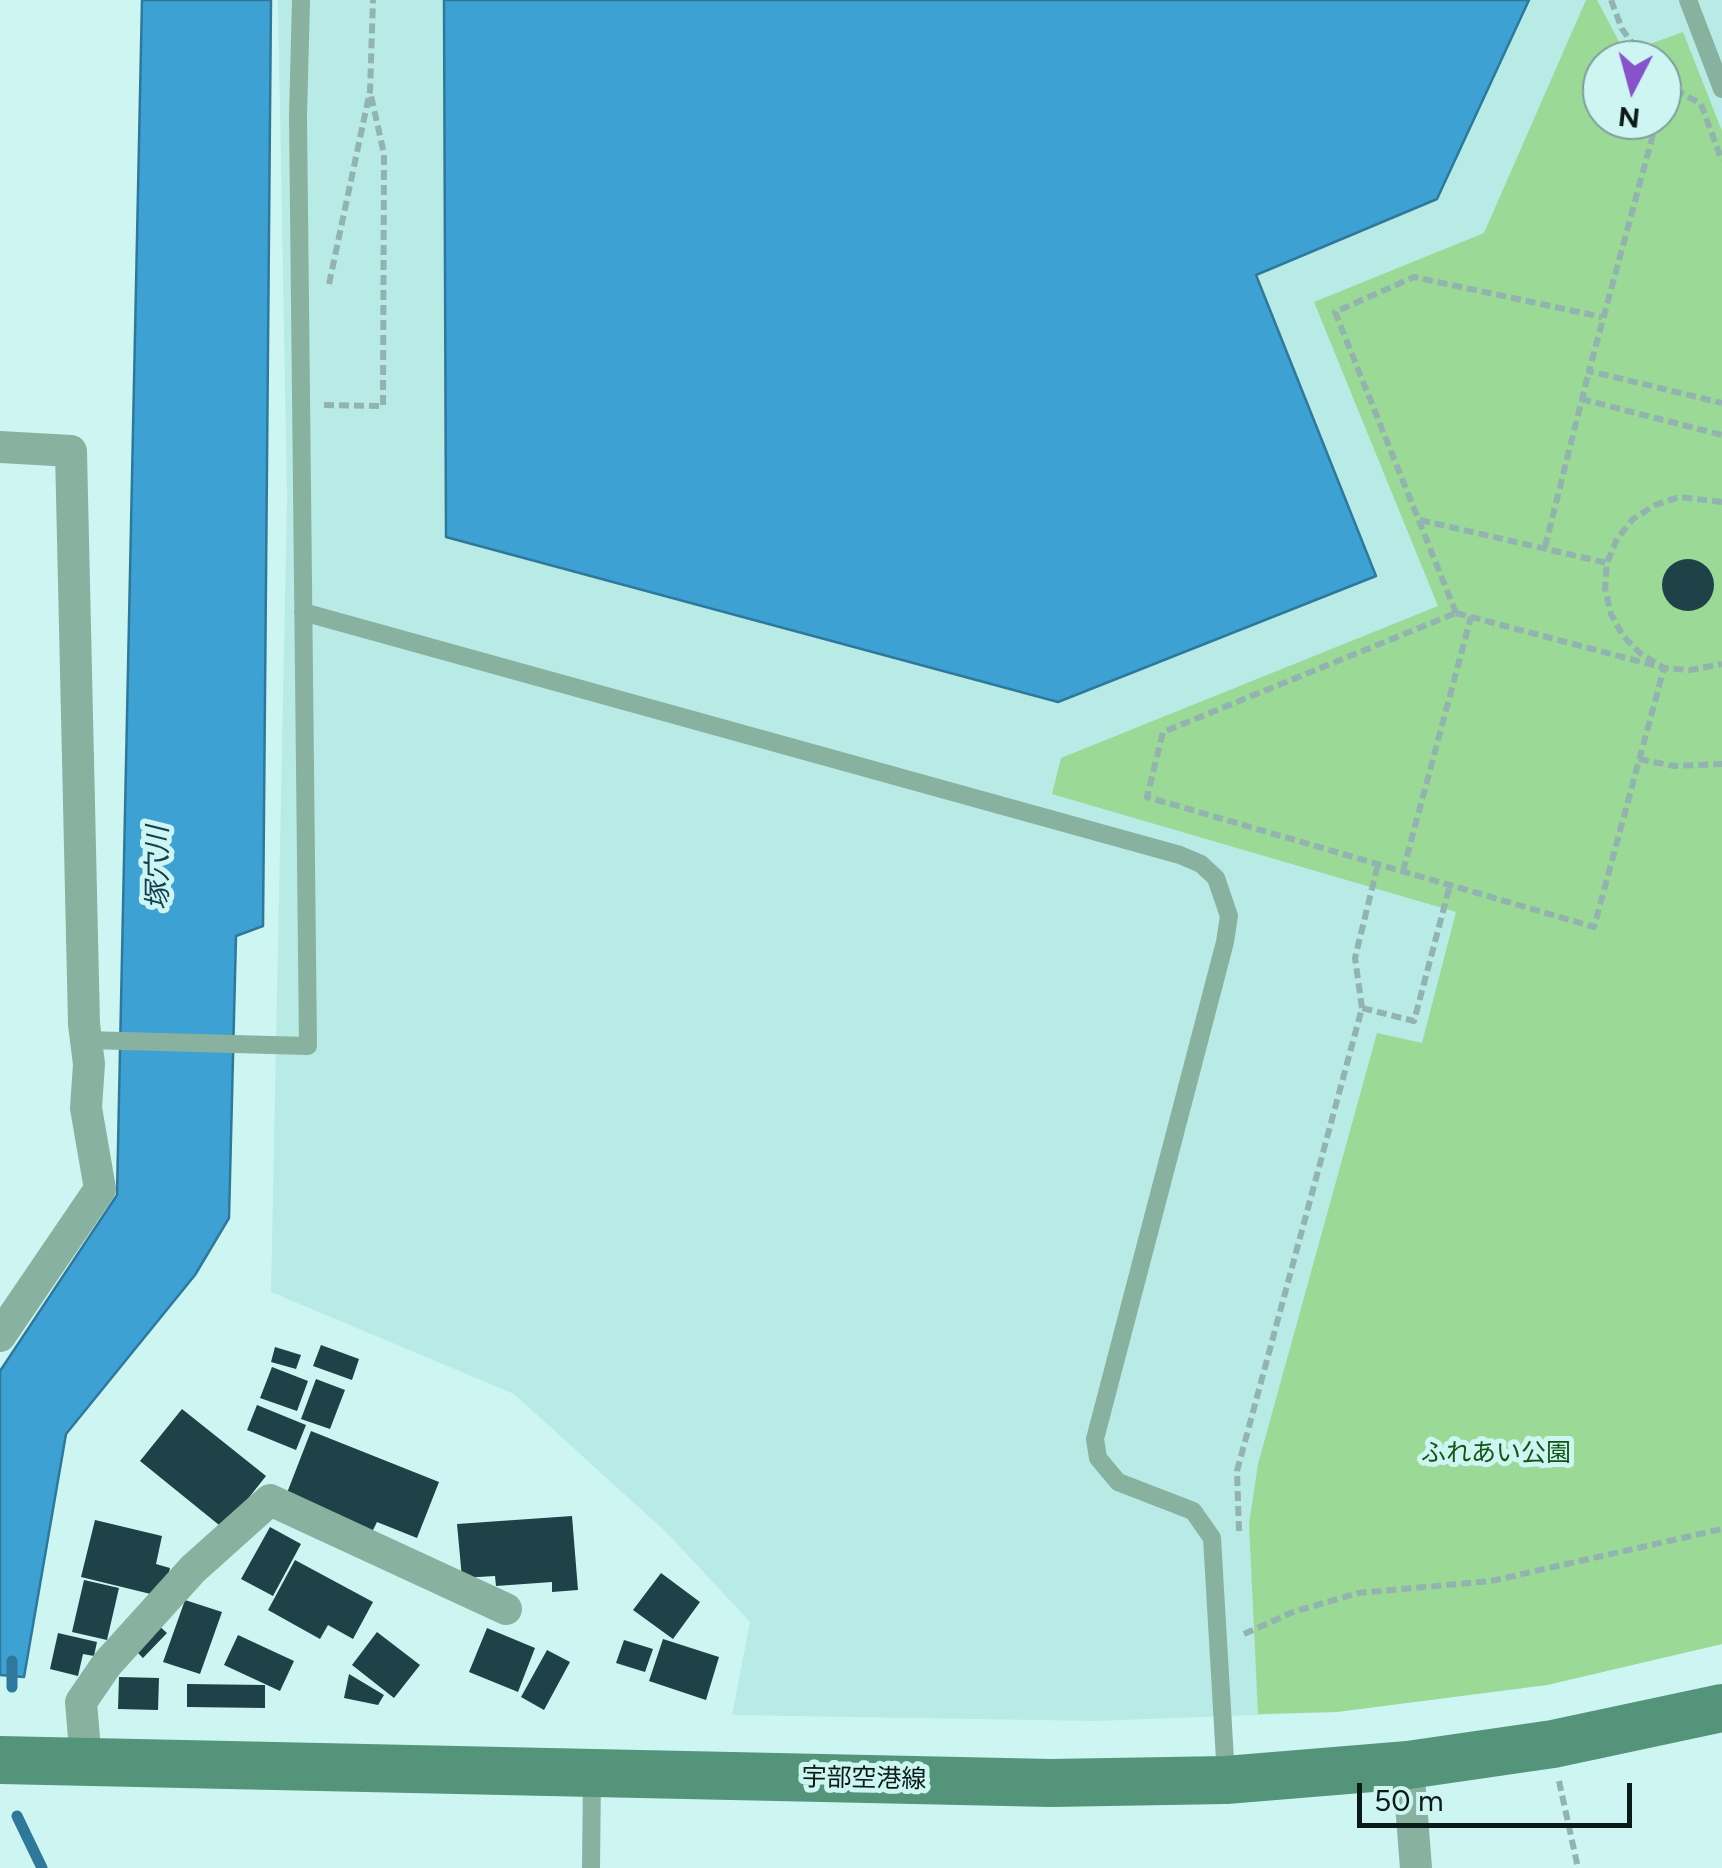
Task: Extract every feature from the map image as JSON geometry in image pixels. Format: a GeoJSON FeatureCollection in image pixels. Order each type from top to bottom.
{"type":"FeatureCollection","features":[{"type":"Feature","properties":{"kind":"main road","name":"宇部空港線"},"geometry":{"type":"LineString","coordinates":[[0,1760],[1051,1783],[1226,1780],[1408,1766],[1553,1744],[1722,1708]]}},
{"type":"Feature","properties":{"kind":"street"},"geometry":{"type":"LineString","coordinates":[[0,446],[70,451],[98,1042],[86,1108],[100,1189],[0,1336]]}},
{"type":"Feature","properties":{"kind":"street"},"geometry":{"type":"LineString","coordinates":[[86,1762],[81,1702],[107,1664],[193,1569],[270,1500],[506,1609]]}},
{"type":"Feature","properties":{"kind":"street"},"geometry":{"type":"LineString","coordinates":[[1408,1766],[1416,1868]]}},
{"type":"Feature","properties":{"kind":"lane"},"geometry":{"type":"LineString","coordinates":[[98,1042],[308,1046],[298,117],[301,0]]}},
{"type":"Feature","properties":{"kind":"lane"},"geometry":{"type":"LineString","coordinates":[[1688,0],[1720,80]]}},
{"type":"Feature","properties":{"kind":"lane"},"geometry":{"type":"LineString","coordinates":[[303,612],[1180,855],[1201,864],[1216,878],[1229,916],[1225,942],[1095,1438],[1098,1458],[1118,1482],[1193,1511],[1212,1538],[1226,1780]]}},
{"type":"Feature","properties":{"kind":"lane"},"geometry":{"type":"LineString","coordinates":[[591,1868],[592,1773]]}},
{"type":"Feature","properties":{"kind":"path"},"geometry":{"type":"LineString","coordinates":[[327,294],[370,91],[373,0]]}},
{"type":"Feature","properties":{"kind":"path"},"geometry":{"type":"LineString","coordinates":[[1610,0],[1630,40]]}},
{"type":"Feature","properties":{"kind":"path"},"geometry":{"type":"LineString","coordinates":[[304,405],[384,406],[384,154],[370,91]]}},
{"type":"Feature","properties":{"kind":"path"},"geometry":{"type":"LineString","coordinates":[[1682,94],[1701,104],[1722,160]]}},
{"type":"Feature","properties":{"kind":"path"},"geometry":{"type":"LineString","coordinates":[[1545,547],[1651,140]]}},
{"type":"Feature","properties":{"kind":"path"},"geometry":{"type":"LineString","coordinates":[[1456,613],[1335,312],[1414,277],[1602,318]]}},
{"type":"Feature","properties":{"kind":"path"},"geometry":{"type":"LineString","coordinates":[[1589,371],[1722,403]]}},
{"type":"Feature","properties":{"kind":"path"},"geometry":{"type":"LineString","coordinates":[[1581,399],[1722,436]]}},
{"type":"Feature","properties":{"kind":"path"},"geometry":{"type":"LineString","coordinates":[[1664,668],[1623,636],[1605,588],[1607,562],[1625,529],[1655,505],[1680,497],[1722,502]]}},
{"type":"Feature","properties":{"kind":"path"},"geometry":{"type":"LineString","coordinates":[[1419,520],[1607,562]]}},
{"type":"Feature","properties":{"kind":"path"},"geometry":{"type":"LineString","coordinates":[[1664,668],[1594,927],[1146,797],[1163,732],[1456,613],[1664,668],[1690,670],[1722,664]]}},
{"type":"Feature","properties":{"kind":"path"},"geometry":{"type":"LineString","coordinates":[[1403,872],[1470,617]]}},
{"type":"Feature","properties":{"kind":"path"},"geometry":{"type":"LineString","coordinates":[[1638,760],[1674,766],[1722,764]]}},
{"type":"Feature","properties":{"kind":"path"},"geometry":{"type":"LineString","coordinates":[[1240,1543],[1238,1472],[1362,1008],[1355,958],[1378,864]]}},
{"type":"Feature","properties":{"kind":"path"},"geometry":{"type":"LineString","coordinates":[[1362,1008],[1414,1021],[1450,885]]}},
{"type":"Feature","properties":{"kind":"path"},"geometry":{"type":"LineString","coordinates":[[1244,1634],[1292,1612],[1358,1593],[1491,1581],[1722,1529]]}},
{"type":"Feature","properties":{"kind":"path"},"geometry":{"type":"LineString","coordinates":[[1243,1616],[1245,1653]]}},
{"type":"Feature","properties":{"kind":"path"},"geometry":{"type":"LineString","coordinates":[[1553,1744],[1578,1868]]}},
{"type":"Feature","properties":{"kind":"shaded area"},"geometry":{"type":"Polygon","coordinates":[[[278,0],[1722,0],[1722,1644],[1547,1685],[1336,1712],[1095,1721],[732,1715],[750,1622],[666,1532],[514,1394],[271,1292],[287,498],[278,0]]]}},
{"type":"Feature","properties":{"kind":"green space","name":"ふれあい公園"},"geometry":{"type":"Polygon","coordinates":[[[1586,0],[1597,0],[1618,40],[1582,40],[1582,140],[1682,140],[1682,40],[1661,40],[1683,32],[1722,131],[1722,1644],[1547,1685],[1337,1712],[1258,1714],[1249,1524],[1258,1464],[1377,1033],[1422,1043],[1456,912],[1052,794],[1061,758],[1438,606],[1314,302],[1484,233],[1586,0]]]}},
{"type":"Feature","properties":{"kind":"water"},"geometry":{"type":"Polygon","coordinates":[[[142,0],[271,0],[263,926],[236,936],[229,1218],[195,1275],[66,1434],[24,1677],[0,1675],[0,1371],[117,1195],[142,0]]]}},
{"type":"Feature","properties":{"kind":"water"},"geometry":{"type":"Polygon","coordinates":[[[444,0],[1529,0],[1437,199],[1256,275],[1376,576],[1058,702],[446,537],[444,0]]]}},
{"type":"Feature","properties":{"kind":"building"},"geometry":{"type":"Polygon","coordinates":[[[1688,559],[1706,567],[1714,585],[1706,603],[1688,611],[1670,603],[1662,585],[1670,567],[1688,559]]]}},
{"type":"Feature","properties":{"kind":"building"},"geometry":{"type":"Polygon","coordinates":[[[321,1345],[359,1359],[352,1380],[313,1366],[321,1345]]]}},
{"type":"Feature","properties":{"kind":"building"},"geometry":{"type":"Polygon","coordinates":[[[275,1347],[301,1355],[296,1369],[271,1362],[275,1347]]]}},
{"type":"Feature","properties":{"kind":"building"},"geometry":{"type":"Polygon","coordinates":[[[272,1367],[308,1381],[297,1411],[260,1398],[272,1367]]]}},
{"type":"Feature","properties":{"kind":"building"},"geometry":{"type":"Polygon","coordinates":[[[316,1379],[345,1390],[330,1429],[301,1419],[316,1379]]]}},
{"type":"Feature","properties":{"kind":"building"},"geometry":{"type":"Polygon","coordinates":[[[257,1405],[306,1425],[296,1450],[247,1430],[257,1405]]]}},
{"type":"Feature","properties":{"kind":"building"},"geometry":{"type":"Polygon","coordinates":[[[182,1409],[266,1476],[224,1529],[140,1461],[182,1409]]]}},
{"type":"Feature","properties":{"kind":"building"},"geometry":{"type":"Polygon","coordinates":[[[311,1431],[439,1482],[417,1538],[377,1522],[372,1532],[285,1498],[311,1431]]]}},
{"type":"Feature","properties":{"kind":"building"},"geometry":{"type":"Polygon","coordinates":[[[572,1516],[578,1590],[552,1592],[552,1582],[496,1586],[495,1576],[462,1578],[457,1524],[572,1516]]]}},
{"type":"Feature","properties":{"kind":"building"},"geometry":{"type":"Polygon","coordinates":[[[95,1520],[162,1536],[156,1564],[170,1568],[163,1597],[81,1577],[95,1520]]]}},
{"type":"Feature","properties":{"kind":"building"},"geometry":{"type":"Polygon","coordinates":[[[270,1527],[301,1544],[273,1596],[241,1579],[270,1527]]]}},
{"type":"Feature","properties":{"kind":"building"},"geometry":{"type":"Polygon","coordinates":[[[295,1560],[373,1602],[353,1639],[328,1625],[320,1639],[268,1610],[295,1560]]]}},
{"type":"Feature","properties":{"kind":"building"},"geometry":{"type":"Polygon","coordinates":[[[661,1573],[700,1602],[673,1639],[633,1610],[661,1573]]]}},
{"type":"Feature","properties":{"kind":"building"},"geometry":{"type":"Polygon","coordinates":[[[84,1580],[119,1588],[107,1640],[72,1632],[84,1580]]]}},
{"type":"Feature","properties":{"kind":"building"},"geometry":{"type":"Polygon","coordinates":[[[185,1600],[222,1612],[200,1674],[163,1662],[185,1600]]]}},
{"type":"Feature","properties":{"kind":"building"},"geometry":{"type":"Polygon","coordinates":[[[156,1623],[167,1633],[143,1658],[133,1648],[156,1623]]]}},
{"type":"Feature","properties":{"kind":"building"},"geometry":{"type":"Polygon","coordinates":[[[487,1628],[535,1648],[518,1692],[469,1672],[487,1628]]]}},
{"type":"Feature","properties":{"kind":"building"},"geometry":{"type":"Polygon","coordinates":[[[377,1632],[420,1665],[394,1698],[352,1665],[377,1632]]]}},
{"type":"Feature","properties":{"kind":"building"},"geometry":{"type":"Polygon","coordinates":[[[58,1633],[97,1642],[94,1656],[83,1654],[78,1676],[50,1669],[58,1633]]]}},
{"type":"Feature","properties":{"kind":"building"},"geometry":{"type":"Polygon","coordinates":[[[238,1635],[294,1661],[280,1691],[224,1665],[238,1635]]]}},
{"type":"Feature","properties":{"kind":"building"},"geometry":{"type":"Polygon","coordinates":[[[663,1639],[719,1657],[706,1700],[649,1681],[663,1639]]]}},
{"type":"Feature","properties":{"kind":"building"},"geometry":{"type":"Polygon","coordinates":[[[624,1640],[653,1649],[645,1672],[616,1663],[624,1640]]]}},
{"type":"Feature","properties":{"kind":"building"},"geometry":{"type":"Polygon","coordinates":[[[547,1650],[570,1662],[544,1710],[521,1697],[547,1650]]]}},
{"type":"Feature","properties":{"kind":"building"},"geometry":{"type":"Polygon","coordinates":[[[349,1674],[384,1695],[378,1705],[344,1698],[349,1674]]]}},
{"type":"Feature","properties":{"kind":"building"},"geometry":{"type":"Polygon","coordinates":[[[119,1677],[159,1678],[158,1710],[118,1709],[119,1677]]]}},
{"type":"Feature","properties":{"kind":"building"},"geometry":{"type":"Polygon","coordinates":[[[187,1684],[265,1685],[265,1708],[187,1707],[187,1684]]]}},
{"type":"Feature","properties":{"kind":"waterway","name":"塚穴川"},"geometry":{"type":"LineString","coordinates":[[12,1661],[12,1687]]}},
{"type":"Feature","properties":{"kind":"waterway","name":"塚穴川"},"geometry":{"type":"LineString","coordinates":[[17,1816],[42,1868]]}}]}
